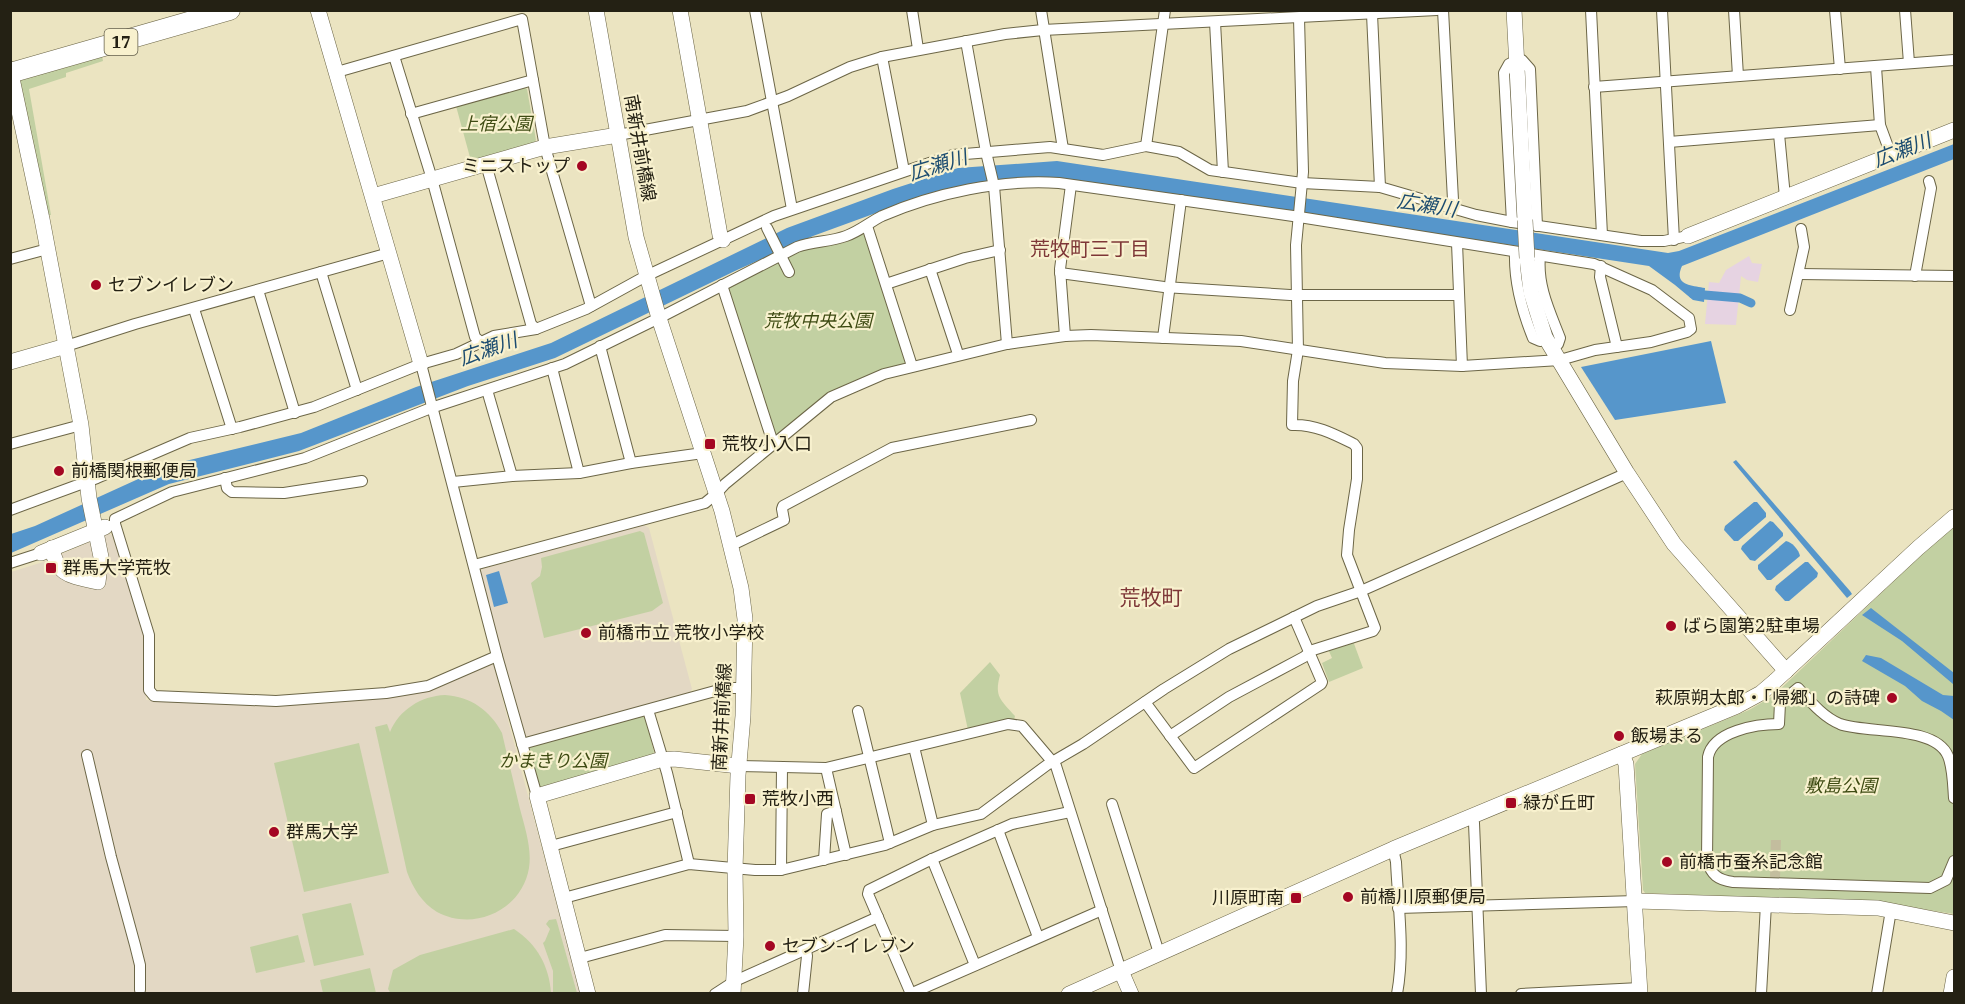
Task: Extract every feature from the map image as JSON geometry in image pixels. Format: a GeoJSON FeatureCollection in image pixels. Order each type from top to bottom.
{"type":"FeatureCollection","features":[{"type":"Feature","properties":{"kind":"highway","name":"17"},"geometry":{"type":"LineString","coordinates":[[11,69],[187,10]]}},
{"type":"Feature","properties":{"kind":"highway","name":"17"},"geometry":{"type":"LineString","coordinates":[[11,69],[230,10]]}},
{"type":"Feature","properties":{"kind":"street"},"geometry":{"type":"LineString","coordinates":[[318,10],[453,482],[497,656],[551,846],[588,993]]}},
{"type":"Feature","properties":{"kind":"street","name":"南新井前橋線"},"geometry":{"type":"LineString","coordinates":[[596,10],[634,226],[646,276],[732,545],[741,588],[745,619],[744,688],[735,869],[734,987]]}},
{"type":"Feature","properties":{"kind":"street"},"geometry":{"type":"LineString","coordinates":[[680,10],[720,235],[723,240]]}},
{"type":"Feature","properties":{"kind":"street"},"geometry":{"type":"LineString","coordinates":[[755,10],[792,209]]}},
{"type":"Feature","properties":{"kind":"street"},"geometry":{"type":"LineString","coordinates":[[912,10],[918,49]]}},
{"type":"Feature","properties":{"kind":"street"},"geometry":{"type":"LineString","coordinates":[[1041,10],[1063,149]]}},
{"type":"Feature","properties":{"kind":"street"},"geometry":{"type":"LineString","coordinates":[[1146,146],[1165,10]]}},
{"type":"Feature","properties":{"kind":"street"},"geometry":{"type":"LineString","coordinates":[[373,196],[545,147],[747,111],[837,73],[882,57],[918,49],[1043,30],[1215,22],[1266,15],[1299,18],[1336,13],[1372,14],[1437,10]]}},
{"type":"Feature","properties":{"kind":"street"},"geometry":{"type":"LineString","coordinates":[[1443,10],[1454,200],[1452,207]]}},
{"type":"Feature","properties":{"kind":"street"},"geometry":{"type":"LineString","coordinates":[[1514,10],[1525,223]]}},
{"type":"Feature","properties":{"kind":"street"},"geometry":{"type":"LineString","coordinates":[[1591,10],[1602,235]]}},
{"type":"Feature","properties":{"kind":"street"},"geometry":{"type":"LineString","coordinates":[[1662,10],[1669,142],[1681,238]]}},
{"type":"Feature","properties":{"kind":"street"},"geometry":{"type":"LineString","coordinates":[[1734,10],[1738,76]]}},
{"type":"Feature","properties":{"kind":"street"},"geometry":{"type":"LineString","coordinates":[[1835,10],[1840,69]]}},
{"type":"Feature","properties":{"kind":"street"},"geometry":{"type":"LineString","coordinates":[[1905,10],[1909,63]]}},
{"type":"Feature","properties":{"kind":"street"},"geometry":{"type":"LineString","coordinates":[[1372,14],[1380,187]]}},
{"type":"Feature","properties":{"kind":"street"},"geometry":{"type":"LineString","coordinates":[[1170,736],[1229,697],[1309,652],[1375,629],[1347,555],[1347,541],[1357,479],[1357,448],[1354,444],[1322,429],[1307,425],[1292,425],[1293,381],[1298,350],[1296,245],[1302,183],[1299,18]]}},
{"type":"Feature","properties":{"kind":"street"},"geometry":{"type":"LineString","coordinates":[[337,72],[522,19],[545,147],[591,306]]}},
{"type":"Feature","properties":{"kind":"street"},"geometry":{"type":"LineString","coordinates":[[1215,22],[1222,172]]}},
{"type":"Feature","properties":{"kind":"street"},"geometry":{"type":"LineString","coordinates":[[966,41],[994,186],[1007,344]]}},
{"type":"Feature","properties":{"kind":"street"},"geometry":{"type":"LineString","coordinates":[[394,56],[432,179],[475,337],[480,342]]}},
{"type":"Feature","properties":{"kind":"street"},"geometry":{"type":"LineString","coordinates":[[882,57],[904,171]]}},
{"type":"Feature","properties":{"kind":"street"},"geometry":{"type":"LineString","coordinates":[[1525,223],[1530,81],[1528,67],[1522,60],[1517,60],[1505,68],[1506,86],[1525,223],[1531,292],[1549,342],[1627,473],[1674,543],[1789,683],[1817,708],[1839,723],[1881,731],[1905,732],[1942,748],[1948,757],[1954,795]]}},
{"type":"Feature","properties":{"kind":"street"},"geometry":{"type":"LineString","coordinates":[[1594,87],[1954,60]]}},
{"type":"Feature","properties":{"kind":"street"},"geometry":{"type":"LineString","coordinates":[[1876,67],[1880,125],[1892,154]]}},
{"type":"Feature","properties":{"kind":"street"},"geometry":{"type":"LineString","coordinates":[[11,69],[20,148],[62,347]]}},
{"type":"Feature","properties":{"kind":"street"},"geometry":{"type":"LineString","coordinates":[[11,69],[89,498],[148,635],[149,690],[154,696],[256,701],[386,693],[428,686],[497,656]]}},
{"type":"Feature","properties":{"kind":"street"},"geometry":{"type":"LineString","coordinates":[[411,114],[533,80]]}},
{"type":"Feature","properties":{"kind":"street"},"geometry":{"type":"LineString","coordinates":[[1669,142],[1880,125]]}},
{"type":"Feature","properties":{"kind":"street"},"geometry":{"type":"LineString","coordinates":[[10,510],[87,482],[184,440],[295,413],[357,390],[422,371],[501,334],[536,329],[591,306],[646,276],[792,209],[950,155],[1044,147],[1104,155],[1146,146],[1179,152],[1209,170],[1302,183],[1380,187],[1476,215],[1641,241],[1681,238],[1954,130]]}},
{"type":"Feature","properties":{"kind":"street"},"geometry":{"type":"LineString","coordinates":[[1779,134],[1785,197]]}},
{"type":"Feature","properties":{"kind":"street"},"geometry":{"type":"LineString","coordinates":[[486,164],[531,324],[536,329]]}},
{"type":"Feature","properties":{"kind":"street"},"geometry":{"type":"LineString","coordinates":[[1915,276],[1931,188],[1929,181]]}},
{"type":"Feature","properties":{"kind":"street"},"geometry":{"type":"LineString","coordinates":[[10,563],[46,550],[159,497],[305,458],[431,406],[552,368],[780,254],[809,243],[843,238],[885,215],[968,189],[1038,182],[1071,185],[1299,216],[1601,266],[1652,290],[1689,318],[1691,322],[1690,331],[1651,342],[1617,347],[1549,342],[1462,366],[1385,363],[1241,341],[1065,336],[1007,344],[958,354],[883,374],[831,397],[773,443],[725,484],[708,502],[474,565]]}},
{"type":"Feature","properties":{"kind":"street"},"geometry":{"type":"LineString","coordinates":[[1065,336],[1060,273],[1071,185]]}},
{"type":"Feature","properties":{"kind":"street"},"geometry":{"type":"LineString","coordinates":[[1162,338],[1181,200]]}},
{"type":"Feature","properties":{"kind":"street"},"geometry":{"type":"LineString","coordinates":[[867,226],[912,366]]}},
{"type":"Feature","properties":{"kind":"street"},"geometry":{"type":"LineString","coordinates":[[1790,310],[1804,247],[1801,229]]}},
{"type":"Feature","properties":{"kind":"street"},"geometry":{"type":"LineString","coordinates":[[769,231],[789,272]]}},
{"type":"Feature","properties":{"kind":"street"},"geometry":{"type":"LineString","coordinates":[[1457,243],[1462,366]]}},
{"type":"Feature","properties":{"kind":"street"},"geometry":{"type":"LineString","coordinates":[[886,284],[1000,250]]}},
{"type":"Feature","properties":{"kind":"street"},"geometry":{"type":"LineString","coordinates":[[10,260],[40,251]]}},
{"type":"Feature","properties":{"kind":"street"},"geometry":{"type":"LineString","coordinates":[[10,362],[389,253]]}},
{"type":"Feature","properties":{"kind":"street"},"geometry":{"type":"LineString","coordinates":[[1601,266],[1600,277],[1617,347]]}},
{"type":"Feature","properties":{"kind":"street"},"geometry":{"type":"LineString","coordinates":[[930,269],[958,354]]}},
{"type":"Feature","properties":{"kind":"street"},"geometry":{"type":"LineString","coordinates":[[321,272],[357,390]]}},
{"type":"Feature","properties":{"kind":"street"},"geometry":{"type":"LineString","coordinates":[[1060,273],[1169,287],[1297,295],[1458,295]]}},
{"type":"Feature","properties":{"kind":"street"},"geometry":{"type":"LineString","coordinates":[[1799,274],[1954,276]]}},
{"type":"Feature","properties":{"kind":"street"},"geometry":{"type":"LineString","coordinates":[[722,285],[773,443]]}},
{"type":"Feature","properties":{"kind":"street"},"geometry":{"type":"LineString","coordinates":[[258,290],[295,413]]}},
{"type":"Feature","properties":{"kind":"street"},"geometry":{"type":"LineString","coordinates":[[194,309],[232,429]]}},
{"type":"Feature","properties":{"kind":"street"},"geometry":{"type":"LineString","coordinates":[[600,346],[632,463]]}},
{"type":"Feature","properties":{"kind":"street"},"geometry":{"type":"LineString","coordinates":[[552,368],[579,473]]}},
{"type":"Feature","properties":{"kind":"street"},"geometry":{"type":"LineString","coordinates":[[487,390],[512,476]]}},
{"type":"Feature","properties":{"kind":"street"},"geometry":{"type":"LineString","coordinates":[[732,545],[784,520],[783,506],[892,448],[1031,420]]}},
{"type":"Feature","properties":{"kind":"street"},"geometry":{"type":"LineString","coordinates":[[10,444],[77,426]]}},
{"type":"Feature","properties":{"kind":"street"},"geometry":{"type":"LineString","coordinates":[[453,482],[579,473],[703,453]]}},
{"type":"Feature","properties":{"kind":"street"},"geometry":{"type":"LineString","coordinates":[[564,898],[689,864],[735,869],[781,870],[890,843],[933,825],[981,814],[1054,761],[1229,649],[1317,606],[1361,591],[1627,473]]}},
{"type":"Feature","properties":{"kind":"street"},"geometry":{"type":"LineString","coordinates":[[225,478],[227,488],[232,492],[278,493],[362,481]]}},
{"type":"Feature","properties":{"kind":"street"},"geometry":{"type":"LineString","coordinates":[[1954,517],[1918,548],[1789,683],[1778,699],[1779,724],[1750,726],[1721,739],[1711,748],[1708,757],[1707,860],[1714,875],[1724,881],[1930,888],[1946,880],[1954,861]]}},
{"type":"Feature","properties":{"kind":"street"},"geometry":{"type":"LineString","coordinates":[[46,550],[63,572],[70,576],[98,582],[102,525]]}},
{"type":"Feature","properties":{"kind":"street"},"geometry":{"type":"LineString","coordinates":[[1145,702],[1194,768],[1321,684],[1294,617]]}},
{"type":"Feature","properties":{"kind":"street"},"geometry":{"type":"LineString","coordinates":[[1069,993],[1471,815],[1789,683]]}},
{"type":"Feature","properties":{"kind":"street"},"geometry":{"type":"LineString","coordinates":[[522,744],[726,688],[744,688]]}},
{"type":"Feature","properties":{"kind":"street"},"geometry":{"type":"LineString","coordinates":[[648,710],[664,759],[689,864]]}},
{"type":"Feature","properties":{"kind":"street"},"geometry":{"type":"LineString","coordinates":[[858,711],[890,843]]}},
{"type":"Feature","properties":{"kind":"street"},"geometry":{"type":"LineString","coordinates":[[537,796],[664,759],[739,766],[826,768],[1014,724],[1026,729],[1054,761],[1121,971],[1131,993]]}},
{"type":"Feature","properties":{"kind":"street"},"geometry":{"type":"LineString","coordinates":[[914,747],[933,825]]}},
{"type":"Feature","properties":{"kind":"street"},"geometry":{"type":"LineString","coordinates":[[1521,993],[1640,991],[1626,764],[1622,754]]}},
{"type":"Feature","properties":{"kind":"street"},"geometry":{"type":"LineString","coordinates":[[87,755],[140,965],[140,990]]}},
{"type":"Feature","properties":{"kind":"street"},"geometry":{"type":"LineString","coordinates":[[781,870],[782,767]]}},
{"type":"Feature","properties":{"kind":"street"},"geometry":{"type":"LineString","coordinates":[[826,768],[846,855]]}},
{"type":"Feature","properties":{"kind":"street"},"geometry":{"type":"LineString","coordinates":[[1112,804],[1159,953]]}},
{"type":"Feature","properties":{"kind":"street"},"geometry":{"type":"LineString","coordinates":[[824,860],[827,814],[836,811]]}},
{"type":"Feature","properties":{"kind":"street"},"geometry":{"type":"LineString","coordinates":[[551,846],[677,812]]}},
{"type":"Feature","properties":{"kind":"street"},"geometry":{"type":"LineString","coordinates":[[1070,812],[1018,822],[998,830],[869,890],[868,894],[911,993],[1102,910]]}},
{"type":"Feature","properties":{"kind":"street"},"geometry":{"type":"LineString","coordinates":[[1471,815],[1474,823],[1481,993]]}},
{"type":"Feature","properties":{"kind":"street"},"geometry":{"type":"LineString","coordinates":[[998,830],[1038,937]]}},
{"type":"Feature","properties":{"kind":"street"},"geometry":{"type":"LineString","coordinates":[[1393,849],[1396,862],[1401,968],[1397,993]]}},
{"type":"Feature","properties":{"kind":"street"},"geometry":{"type":"LineString","coordinates":[[932,859],[975,965]]}},
{"type":"Feature","properties":{"kind":"street"},"geometry":{"type":"LineString","coordinates":[[1398,908],[1636,901],[1766,904],[1890,910],[1954,923]]}},
{"type":"Feature","properties":{"kind":"street"},"geometry":{"type":"LineString","coordinates":[[1761,993],[1766,904]]}},
{"type":"Feature","properties":{"kind":"street"},"geometry":{"type":"LineString","coordinates":[[1877,993],[1890,910]]}},
{"type":"Feature","properties":{"kind":"street"},"geometry":{"type":"LineString","coordinates":[[715,993],[734,987],[878,917]]}},
{"type":"Feature","properties":{"kind":"street"},"geometry":{"type":"LineString","coordinates":[[580,958],[665,935],[736,936]]}},
{"type":"Feature","properties":{"kind":"street"},"geometry":{"type":"LineString","coordinates":[[803,993],[806,950]]}},
{"type":"Feature","properties":{"kind":"street"},"geometry":{"type":"LineString","coordinates":[[1951,993],[1954,977]]}},
{"type":"Feature","properties":{"kind":"shaded area"},"geometry":{"type":"Polygon","coordinates":[[[1749,256],[1752,263],[1762,264],[1758,282],[1741,276],[1736,325],[1705,324],[1709,282],[1719,283],[1726,270],[1749,256]]]}},
{"type":"Feature","properties":{"kind":"shaded area","name":"前橋市立 荒牧小学校"},"geometry":{"type":"Polygon","coordinates":[[[644,525],[649,528],[692,689],[689,694],[527,737],[523,735],[480,574],[482,569],[644,525]]]}},
{"type":"Feature","properties":{"kind":"shaded area","name":"群馬大学"},"geometry":{"type":"Polygon","coordinates":[[[109,534],[112,535],[145,639],[146,700],[255,705],[362,699],[493,663],[580,993],[11,994],[11,572],[40,563],[109,534]]]}},
{"type":"Feature","properties":{"kind":"green space"},"geometry":{"type":"Polygon","coordinates":[[[101,51],[103,61],[66,73],[66,77],[29,89],[51,215],[47,215],[16,74],[101,51]]]}},
{"type":"Feature","properties":{"kind":"green space","name":"上宿公園"},"geometry":{"type":"Polygon","coordinates":[[[523,87],[527,89],[536,140],[533,144],[471,161],[456,106],[523,87]]]}},
{"type":"Feature","properties":{"kind":"green space","name":"荒牧中央公園"},"geometry":{"type":"Polygon","coordinates":[[[860,234],[866,235],[905,362],[886,369],[778,435],[773,433],[728,289],[794,253],[814,246],[844,243],[860,234]]]}},
{"type":"Feature","properties":{"kind":"green space","name":"敷島公園"},"geometry":{"type":"Polygon","coordinates":[[[1954,527],[1954,914],[1878,902],[1645,893],[1635,764],[1642,754],[1749,710],[1773,696],[1917,559],[1954,527]]]}},
{"type":"Feature","properties":{"kind":"green space"},"geometry":{"type":"Polygon","coordinates":[[[640,531],[644,533],[663,603],[652,611],[544,638],[531,583],[540,576],[541,558],[640,531]]]}},
{"type":"Feature","properties":{"kind":"green space"},"geometry":{"type":"Polygon","coordinates":[[[1353,641],[1363,668],[1329,682],[1322,663],[1332,658],[1328,649],[1353,641]]]}},
{"type":"Feature","properties":{"kind":"green space"},"geometry":{"type":"Polygon","coordinates":[[[990,662],[1000,675],[998,693],[1000,698],[1015,716],[1014,720],[968,730],[960,693],[990,662]]]}},
{"type":"Feature","properties":{"kind":"green space"},"geometry":{"type":"Polygon","coordinates":[[[445,695],[454,696],[479,706],[492,718],[502,733],[529,846],[529,868],[525,883],[517,895],[507,906],[481,918],[451,918],[437,912],[422,900],[415,889],[407,872],[375,727],[387,724],[390,732],[399,717],[419,701],[445,695]]]}},
{"type":"Feature","properties":{"kind":"green space","name":"かまきり公園"},"geometry":{"type":"Polygon","coordinates":[[[641,716],[645,717],[654,752],[652,757],[540,787],[536,785],[527,748],[530,745],[641,716]]]}},
{"type":"Feature","properties":{"kind":"green space"},"geometry":{"type":"Polygon","coordinates":[[[359,743],[389,873],[304,892],[274,763],[359,743]]]}},
{"type":"Feature","properties":{"kind":"green space"},"geometry":{"type":"Polygon","coordinates":[[[351,903],[364,955],[314,966],[302,914],[351,903]]]}},
{"type":"Feature","properties":{"kind":"green space"},"geometry":{"type":"Polygon","coordinates":[[[556,919],[577,993],[553,993],[553,971],[543,943],[550,929],[546,924],[549,920],[556,919]]]}},
{"type":"Feature","properties":{"kind":"green space"},"geometry":{"type":"Polygon","coordinates":[[[514,929],[529,942],[540,957],[548,974],[551,993],[391,994],[388,989],[393,970],[420,955],[514,929]]]}},
{"type":"Feature","properties":{"kind":"green space"},"geometry":{"type":"Polygon","coordinates":[[[298,935],[305,962],[256,973],[250,947],[298,935]]]}},
{"type":"Feature","properties":{"kind":"green space"},"geometry":{"type":"Polygon","coordinates":[[[370,968],[376,993],[323,993],[320,980],[370,968]]]}},
{"type":"Feature","properties":{"kind":"water"},"geometry":{"type":"Polygon","coordinates":[[[1954,144],[1954,159],[1682,266],[1680,277],[1682,281],[1705,288],[1704,302],[1693,300],[1649,266],[1064,179],[970,184],[928,194],[813,236],[555,358],[468,386],[299,451],[169,484],[11,553],[11,534],[35,526],[169,465],[301,433],[416,387],[551,343],[787,228],[958,168],[1057,161],[1668,253],[1679,251],[1954,144]]]}},
{"type":"Feature","properties":{"kind":"water"},"geometry":{"type":"Polygon","coordinates":[[[1711,341],[1726,403],[1615,420],[1581,367],[1711,341]]]}},
{"type":"Feature","properties":{"kind":"water"},"geometry":{"type":"Polygon","coordinates":[[[1736,460],[1852,594],[1847,598],[1733,462],[1736,460]]]}},
{"type":"Feature","properties":{"kind":"water"},"geometry":{"type":"Polygon","coordinates":[[[1757,502],[1766,513],[1766,517],[1738,541],[1734,541],[1724,530],[1725,526],[1757,502]]]}},
{"type":"Feature","properties":{"kind":"water"},"geometry":{"type":"Polygon","coordinates":[[[1770,521],[1783,533],[1783,536],[1755,561],[1750,560],[1741,549],[1742,546],[1770,521]]]}},
{"type":"Feature","properties":{"kind":"water"},"geometry":{"type":"Polygon","coordinates":[[[1786,541],[1795,547],[1800,556],[1771,580],[1767,580],[1758,569],[1758,565],[1786,541]]]}},
{"type":"Feature","properties":{"kind":"water"},"geometry":{"type":"Polygon","coordinates":[[[1808,562],[1818,573],[1817,577],[1789,601],[1785,601],[1775,590],[1776,586],[1808,562]]]}},
{"type":"Feature","properties":{"kind":"water"},"geometry":{"type":"Polygon","coordinates":[[[499,571],[508,603],[494,607],[486,575],[499,571]]]}},
{"type":"Feature","properties":{"kind":"water"},"geometry":{"type":"Polygon","coordinates":[[[1871,608],[1954,673],[1954,691],[1953,684],[1902,641],[1862,615],[1871,608]]]}},
{"type":"Feature","properties":{"kind":"water"},"geometry":{"type":"Polygon","coordinates":[[[1866,655],[1881,658],[1943,695],[1954,696],[1954,720],[1922,701],[1905,686],[1862,661],[1866,655]]]}},
{"type":"Feature","properties":{"kind":"waterway"},"geometry":{"type":"LineString","coordinates":[[1693,294],[1740,298],[1751,303]]}},
{"type":"Feature","properties":{"kind":"tunnel"},"geometry":{"type":"LineString","coordinates":[[1775,880],[1776,836]]}},
{"type":"Feature","properties":{"kind":"place","name":"ミニストップ"},"geometry":{"type":"Point","coordinates":[582,166]}},
{"type":"Feature","properties":{"kind":"place","name":"セブンイレブン"},"geometry":{"type":"Point","coordinates":[96,285]}},
{"type":"Feature","properties":{"kind":"place","name":"荒牧小入口"},"geometry":{"type":"Point","coordinates":[710,444]}},
{"type":"Feature","properties":{"kind":"place","name":"前橋関根郵便局"},"geometry":{"type":"Point","coordinates":[59,471]}},
{"type":"Feature","properties":{"kind":"place","name":"群馬大学荒牧"},"geometry":{"type":"Point","coordinates":[51,568]}},
{"type":"Feature","properties":{"kind":"place","name":"ばら園第2駐車場"},"geometry":{"type":"Point","coordinates":[1671,626]}},
{"type":"Feature","properties":{"kind":"place","name":"前橋市立 荒牧小学校"},"geometry":{"type":"Point","coordinates":[586,633]}},
{"type":"Feature","properties":{"kind":"place","name":"萩原朔太郎・「帰郷」の詩碑"},"geometry":{"type":"Point","coordinates":[1892,698]}},
{"type":"Feature","properties":{"kind":"place","name":"飯場まる"},"geometry":{"type":"Point","coordinates":[1619,736]}},
{"type":"Feature","properties":{"kind":"place","name":"荒牧小西"},"geometry":{"type":"Point","coordinates":[750,799]}},
{"type":"Feature","properties":{"kind":"place","name":"緑が丘町"},"geometry":{"type":"Point","coordinates":[1511,803]}},
{"type":"Feature","properties":{"kind":"place","name":"群馬大学"},"geometry":{"type":"Point","coordinates":[274,832]}},
{"type":"Feature","properties":{"kind":"place","name":"前橋市蚕糸記念館"},"geometry":{"type":"Point","coordinates":[1667,862]}},
{"type":"Feature","properties":{"kind":"place","name":"前橋川原郵便局"},"geometry":{"type":"Point","coordinates":[1348,897]}},
{"type":"Feature","properties":{"kind":"place","name":"川原町南"},"geometry":{"type":"Point","coordinates":[1296,898]}},
{"type":"Feature","properties":{"kind":"place","name":"セブン-イレブン"},"geometry":{"type":"Point","coordinates":[770,946]}},
{"type":"Feature","properties":{"kind":"district","name":"荒牧町三丁目"},"geometry":{"type":"Point","coordinates":[1090,249]}},
{"type":"Feature","properties":{"kind":"district","name":"荒牧町"},"geometry":{"type":"Point","coordinates":[1151,598]}},
{"type":"Feature","properties":{"kind":"water label","name":"広瀬川"},"geometry":{"type":"Point","coordinates":[1902,150]}},
{"type":"Feature","properties":{"kind":"water label","name":"広瀬川"},"geometry":{"type":"Point","coordinates":[938,165]}},
{"type":"Feature","properties":{"kind":"water label","name":"広瀬川"},"geometry":{"type":"Point","coordinates":[1427,205]}},
{"type":"Feature","properties":{"kind":"water label","name":"広瀬川"},"geometry":{"type":"Point","coordinates":[488,349]}}]}
